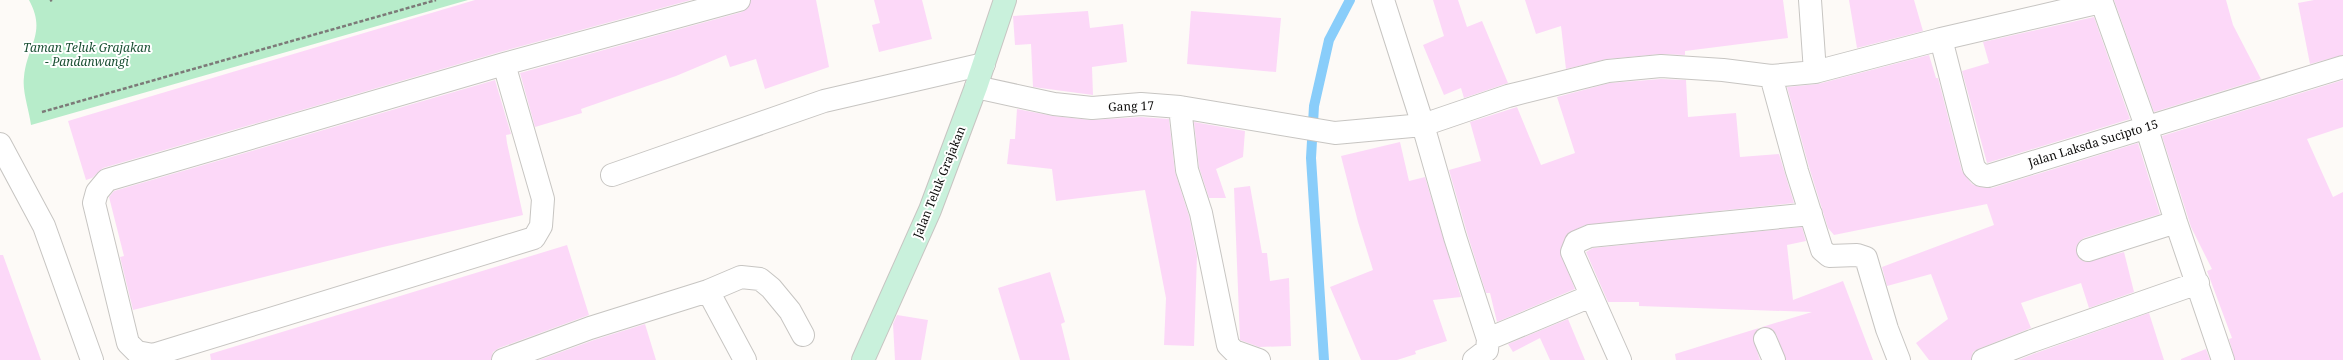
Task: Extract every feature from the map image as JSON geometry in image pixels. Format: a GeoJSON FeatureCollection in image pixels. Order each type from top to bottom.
{"type":"FeatureCollection","features":[{"type":"Feature","properties":{"kind":"street"},"geometry":{"type":"LineString","coordinates":[[504,64],[543,199],[541,226],[534,238],[153,355],[137,352],[128,343],[94,203],[97,192],[107,180],[504,64],[739,0]]}},
{"type":"Feature","properties":{"kind":"street","name":"Jalan Teluk Grajakan"},"geometry":{"type":"LineString","coordinates":[[863,360],[930,210],[984,64],[1005,0]]}},
{"type":"Feature","properties":{"kind":"street"},"geometry":{"type":"LineString","coordinates":[[1383,0],[1423,125],[1455,237],[1488,339],[1487,350],[1474,360]]}},
{"type":"Feature","properties":{"kind":"street"},"geometry":{"type":"LineString","coordinates":[[1810,0],[1815,72]]}},
{"type":"Feature","properties":{"kind":"street"},"geometry":{"type":"LineString","coordinates":[[2101,1],[2146,126],[2176,222],[2223,360]]}},
{"type":"Feature","properties":{"kind":"street","name":"Gang 17"},"geometry":{"type":"LineString","coordinates":[[976,86],[1054,104],[1092,108],[1141,104],[1180,107],[1335,132],[1423,125],[1508,96],[1608,71],[1661,66],[1723,70],[1771,76],[1815,72],[1941,39],[2101,1]]}},
{"type":"Feature","properties":{"kind":"street","name":"Jalan Laksda Sucipto 15"},"geometry":{"type":"LineString","coordinates":[[1941,39],[1972,162],[1980,175],[1988,176],[2146,126],[2343,67]]}},
{"type":"Feature","properties":{"kind":"street"},"geometry":{"type":"LineString","coordinates":[[612,175],[824,101],[984,64]]}},
{"type":"Feature","properties":{"kind":"street"},"geometry":{"type":"LineString","coordinates":[[1771,76],[1797,171],[1825,253],[1829,256],[1861,255],[1867,260],[1887,329],[1899,360]]}},
{"type":"Feature","properties":{"kind":"street"},"geometry":{"type":"LineString","coordinates":[[1180,107],[1187,170],[1201,214],[1228,345],[1234,351],[1258,360]]}},
{"type":"Feature","properties":{"kind":"street"},"geometry":{"type":"LineString","coordinates":[[0,144],[44,226],[92,360]]}},
{"type":"Feature","properties":{"kind":"street"},"geometry":{"type":"LineString","coordinates":[[1620,360],[1572,252],[1576,242],[1590,236],[1811,214]]}},
{"type":"Feature","properties":{"kind":"street"},"geometry":{"type":"LineString","coordinates":[[2088,250],[2176,222]]}},
{"type":"Feature","properties":{"kind":"street"},"geometry":{"type":"LineString","coordinates":[[503,360],[590,328],[708,291],[741,277],[760,279],[781,298],[802,335]]}},
{"type":"Feature","properties":{"kind":"street"},"geometry":{"type":"LineString","coordinates":[[1983,360],[2032,341],[2198,283]]}},
{"type":"Feature","properties":{"kind":"street"},"geometry":{"type":"LineString","coordinates":[[708,291],[745,360]]}},
{"type":"Feature","properties":{"kind":"street"},"geometry":{"type":"LineString","coordinates":[[1488,339],[1591,296]]}},
{"type":"Feature","properties":{"kind":"street"},"geometry":{"type":"LineString","coordinates":[[1765,339],[1774,360]]}},
{"type":"Feature","properties":{"kind":"path"},"geometry":{"type":"LineString","coordinates":[[42,112],[436,0]]}},
{"type":"Feature","properties":{"kind":"green space","name":"Taman Teluk Grajakan - Pandanwangi"},"geometry":{"type":"Polygon","coordinates":[[[29,0],[468,0],[31,125],[25,94],[24,77],[36,30],[36,21],[34,11],[29,0]]]}},
{"type":"Feature","properties":{"kind":"building"},"geometry":{"type":"Polygon","coordinates":[[[475,0],[691,0],[500,52],[103,168],[92,178],[86,180],[68,121],[475,0]]]}},
{"type":"Feature","properties":{"kind":"building"},"geometry":{"type":"Polygon","coordinates":[[[751,0],[816,0],[829,67],[765,89],[756,59],[730,67],[726,55],[676,76],[581,109],[582,113],[535,127],[520,73],[742,12],[748,8],[751,0]]]}},
{"type":"Feature","properties":{"kind":"building"},"geometry":{"type":"Polygon","coordinates":[[[874,0],[922,0],[932,39],[879,52],[872,25],[880,23],[874,0]]]}},
{"type":"Feature","properties":{"kind":"building"},"geometry":{"type":"Polygon","coordinates":[[[1433,0],[1458,0],[1467,27],[1482,21],[1508,83],[1464,98],[1461,88],[1444,95],[1423,45],[1444,36],[1433,0]]]}},
{"type":"Feature","properties":{"kind":"building"},"geometry":{"type":"Polygon","coordinates":[[[1525,0],[1783,0],[1788,38],[1685,51],[1685,55],[1660,54],[1607,59],[1566,69],[1561,26],[1536,34],[1525,0]]]}},
{"type":"Feature","properties":{"kind":"building"},"geometry":{"type":"Polygon","coordinates":[[[1849,0],[1914,0],[1923,31],[1857,48],[1849,0]]]}},
{"type":"Feature","properties":{"kind":"building"},"geometry":{"type":"Polygon","coordinates":[[[2114,0],[2226,0],[2233,25],[2261,79],[2154,112],[2114,0]]]}},
{"type":"Feature","properties":{"kind":"building"},"geometry":{"type":"Polygon","coordinates":[[[2314,0],[2343,0],[2343,55],[2310,64],[2298,3],[2314,0]]]}},
{"type":"Feature","properties":{"kind":"building"},"geometry":{"type":"Polygon","coordinates":[[[1088,11],[1090,28],[1123,24],[1127,62],[1092,67],[1093,95],[1033,87],[1031,44],[1015,45],[1013,16],[1088,11]]]}},
{"type":"Feature","properties":{"kind":"building"},"geometry":{"type":"Polygon","coordinates":[[[1191,11],[1281,18],[1276,72],[1187,64],[1191,11]]]}},
{"type":"Feature","properties":{"kind":"building"},"geometry":{"type":"Polygon","coordinates":[[[2094,17],[2130,119],[1987,163],[1962,71],[1989,63],[1983,42],[2094,17]]]}},
{"type":"Feature","properties":{"kind":"building"},"geometry":{"type":"Polygon","coordinates":[[[1929,55],[1936,78],[1938,78],[1962,171],[1972,184],[1979,187],[1992,188],[2138,143],[2160,214],[2084,238],[2079,242],[2076,248],[2079,259],[2086,262],[2124,252],[2134,292],[2089,308],[2081,283],[2021,303],[2031,328],[1978,349],[1973,352],[1971,360],[1929,360],[1916,343],[1948,319],[1931,274],[1887,286],[1882,267],[1994,225],[1987,204],[1834,235],[1828,228],[1809,167],[1787,87],[1818,84],[1929,55]]]}},
{"type":"Feature","properties":{"kind":"building"},"geometry":{"type":"Polygon","coordinates":[[[1661,79],[1686,80],[1688,117],[1736,113],[1740,157],[1779,154],[1794,203],[1585,225],[1567,234],[1560,252],[1575,289],[1497,322],[1490,293],[1486,293],[1449,170],[1481,161],[1470,122],[1517,107],[1541,165],[1575,153],[1557,97],[1610,83],[1661,79]]]}},
{"type":"Feature","properties":{"kind":"building"},"geometry":{"type":"Polygon","coordinates":[[[495,80],[511,134],[506,135],[507,143],[523,215],[383,247],[133,310],[120,257],[124,256],[109,197],[114,191],[495,80]]]}},
{"type":"Feature","properties":{"kind":"building"},"geometry":{"type":"Polygon","coordinates":[[[2343,80],[2343,127],[2307,139],[2333,197],[2343,192],[2343,360],[2235,360],[2229,339],[2232,338],[2207,271],[2212,269],[2191,227],[2162,136],[2343,80]]]}},
{"type":"Feature","properties":{"kind":"building"},"geometry":{"type":"Polygon","coordinates":[[[1017,109],[1053,116],[1091,120],[1141,117],[1169,119],[1175,172],[1189,216],[1197,256],[1194,346],[1164,345],[1166,298],[1145,190],[1056,201],[1052,169],[1007,164],[1010,139],[1015,139],[1017,109]]]}},
{"type":"Feature","properties":{"kind":"building"},"geometry":{"type":"Polygon","coordinates":[[[1194,122],[1245,131],[1243,157],[1216,169],[1226,198],[1209,198],[1199,167],[1194,122]]]}},
{"type":"Feature","properties":{"kind":"building"},"geometry":{"type":"Polygon","coordinates":[[[1400,142],[1409,181],[1425,177],[1461,297],[1433,300],[1447,341],[1415,351],[1416,354],[1397,360],[1361,360],[1330,287],[1373,270],[1358,222],[1341,156],[1400,142]]]}},
{"type":"Feature","properties":{"kind":"building"},"geometry":{"type":"Polygon","coordinates":[[[1250,186],[1262,253],[1267,253],[1270,281],[1289,278],[1291,346],[1259,347],[1240,340],[1234,188],[1250,186]]]}},
{"type":"Feature","properties":{"kind":"building"},"geometry":{"type":"Polygon","coordinates":[[[1802,227],[1806,241],[1787,245],[1793,300],[1843,281],[1873,360],[1786,360],[1776,334],[1772,329],[1762,327],[1812,312],[1639,306],[1639,302],[1608,302],[1586,252],[1593,248],[1802,227]]]}},
{"type":"Feature","properties":{"kind":"building"},"geometry":{"type":"Polygon","coordinates":[[[567,245],[589,315],[499,348],[493,352],[491,360],[211,360],[210,354],[567,245]]]}},
{"type":"Feature","properties":{"kind":"building"},"geometry":{"type":"Polygon","coordinates":[[[0,255],[3,255],[41,360],[0,360],[0,255]]]}},
{"type":"Feature","properties":{"kind":"building"},"geometry":{"type":"Polygon","coordinates":[[[1050,272],[1065,322],[1061,324],[1070,360],[1020,360],[998,288],[1050,272]]]}},
{"type":"Feature","properties":{"kind":"building"},"geometry":{"type":"Polygon","coordinates":[[[2149,313],[2164,360],[2018,360],[2036,353],[2149,313]]]}},
{"type":"Feature","properties":{"kind":"building"},"geometry":{"type":"Polygon","coordinates":[[[897,315],[928,320],[921,360],[895,360],[893,324],[897,315]]]}},
{"type":"Feature","properties":{"kind":"building"},"geometry":{"type":"Polygon","coordinates":[[[1568,319],[1585,360],[1550,360],[1540,338],[1513,352],[1508,344],[1568,319]]]}},
{"type":"Feature","properties":{"kind":"building"},"geometry":{"type":"Polygon","coordinates":[[[645,324],[656,360],[539,360],[594,340],[645,324]]]}},
{"type":"Feature","properties":{"kind":"building"},"geometry":{"type":"Polygon","coordinates":[[[1759,328],[1753,338],[1760,360],[1676,360],[1675,354],[1759,328]]]}},
{"type":"Feature","properties":{"kind":"building"},"geometry":{"type":"Polygon","coordinates":[[[2206,349],[2210,360],[2181,360],[2181,359],[2206,349]]]}},
{"type":"Feature","properties":{"kind":"waterway"},"geometry":{"type":"LineString","coordinates":[[1324,360],[1311,158],[1314,106],[1329,40],[1350,0]]}}]}
